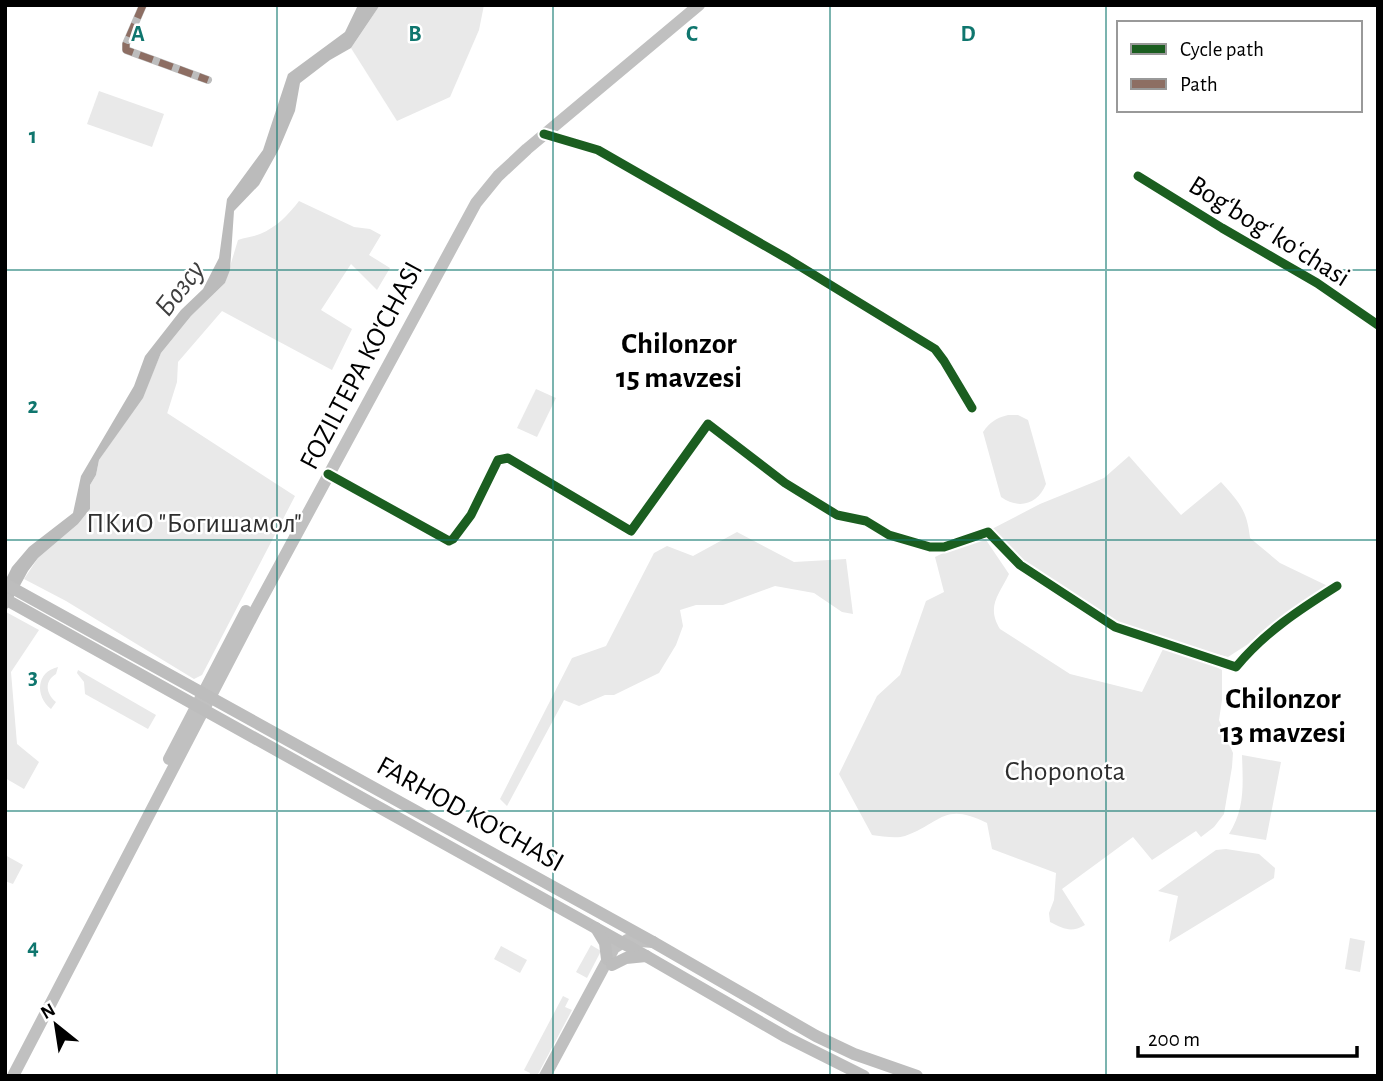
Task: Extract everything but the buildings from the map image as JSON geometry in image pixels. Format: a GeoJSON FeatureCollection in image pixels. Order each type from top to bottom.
{"type":"FeatureCollection","features":[{"type":"Feature","properties":{"kind":"main road","name":"FOZILTEPA KO'CHASI"},"geometry":{"type":"LineString","coordinates":[[7,1076],[414,301],[470,201],[494,173],[687,5]]}},
{"type":"Feature","properties":{"kind":"main road","name":"FOZILTEPA KO'CHASI"},"geometry":{"type":"LineString","coordinates":[[13,1076],[203,702],[476,203],[498,176],[542,132],[699,5]]}},
{"type":"Feature","properties":{"kind":"main road","name":"FARHOD KO'CHASI"},"geometry":{"type":"LineString","coordinates":[[5,584],[84,636]]}},
{"type":"Feature","properties":{"kind":"main road","name":"FARHOD KO'CHASI"},"geometry":{"type":"LineString","coordinates":[[5,599],[84,636],[203,702],[786,1037],[864,1076]]}},
{"type":"Feature","properties":{"kind":"main road","name":"FARHOD KO'CHASI"},"geometry":{"type":"LineString","coordinates":[[203,702],[612,919],[831,1044],[917,1076]]}},
{"type":"Feature","properties":{"kind":"main road"},"geometry":{"type":"LineString","coordinates":[[612,919],[621,942]]}},
{"type":"Feature","properties":{"kind":"main road"},"geometry":{"type":"LineString","coordinates":[[554,1076],[609,962],[604,943],[596,928]]}},
{"type":"Feature","properties":{"kind":"main road"},"geometry":{"type":"LineString","coordinates":[[545,1076],[621,942],[626,940],[653,943]]}},
{"type":"Feature","properties":{"kind":"main road"},"geometry":{"type":"LineString","coordinates":[[609,962],[646,956]]}},
{"type":"Feature","properties":{"kind":"street"},"geometry":{"type":"LineString","coordinates":[[143,5],[126,44],[126,50],[208,80]]}},
{"type":"Feature","properties":{"kind":"street"},"geometry":{"type":"LineString","coordinates":[[542,132],[598,150],[788,259],[935,349],[972,408]]}},
{"type":"Feature","properties":{"kind":"street","name":"Bogʻbogʻ koʻchasi"},"geometry":{"type":"LineString","coordinates":[[1139,176],[1317,283],[1378,325]]}},
{"type":"Feature","properties":{"kind":"street"},"geometry":{"type":"LineString","coordinates":[[328,474],[449,541],[471,515],[498,460],[508,458],[631,531],[708,424],[785,484],[838,515],[866,522],[890,535],[930,547],[944,547],[988,532],[1020,565],[1115,627],[1236,667],[1266,634],[1337,586]]}},
{"type":"Feature","properties":{"kind":"green space"},"geometry":{"type":"Polygon","coordinates":[[[380,5],[484,5],[479,30],[450,97],[397,121],[351,48],[380,5]]]}},
{"type":"Feature","properties":{"kind":"green space"},"geometry":{"type":"Polygon","coordinates":[[[99,91],[164,114],[152,147],[87,124],[99,91]]]}},
{"type":"Feature","properties":{"kind":"green space","name":"ПКиО \"Богишамол\""},"geometry":{"type":"Polygon","coordinates":[[[299,201],[354,227],[370,229],[381,235],[369,255],[390,268],[377,290],[351,264],[321,310],[352,329],[332,370],[222,311],[178,362],[177,382],[167,413],[295,496],[202,675],[194,679],[66,601],[24,579],[38,558],[78,524],[90,509],[90,485],[96,475],[99,460],[142,398],[161,353],[191,316],[225,283],[238,240],[272,228],[299,201]]]}},
{"type":"Feature","properties":{"kind":"green space"},"geometry":{"type":"Polygon","coordinates":[[[536,389],[556,398],[537,437],[517,428],[536,389]]]}},
{"type":"Feature","properties":{"kind":"green space"},"geometry":{"type":"Polygon","coordinates":[[[1008,415],[1018,415],[1028,420],[1046,484],[1038,496],[1027,503],[1015,503],[1001,497],[983,432],[994,421],[1008,415]]]}},
{"type":"Feature","properties":{"kind":"green space"},"geometry":{"type":"Polygon","coordinates":[[[1129,456],[1181,515],[1221,482],[1241,507],[1247,520],[1250,538],[1280,563],[1334,589],[1228,657],[1118,627],[1018,569],[988,531],[1040,504],[1104,478],[1129,456]]]}},
{"type":"Feature","properties":{"kind":"green space"},"geometry":{"type":"Polygon","coordinates":[[[737,532],[794,562],[846,559],[853,614],[842,612],[814,593],[775,586],[723,605],[696,605],[680,610],[683,626],[676,645],[659,673],[614,695],[605,695],[579,706],[564,700],[507,806],[500,799],[572,658],[606,646],[654,553],[667,546],[693,556],[737,532]]]}},
{"type":"Feature","properties":{"kind":"green space","name":"Choponota"},"geometry":{"type":"Polygon","coordinates":[[[982,534],[1009,574],[994,607],[1000,629],[1070,674],[1142,692],[1163,649],[1208,662],[1222,670],[1219,720],[1233,753],[1224,814],[1214,827],[1201,837],[1196,831],[1152,860],[1133,837],[1062,889],[1085,925],[1076,929],[1064,928],[1050,922],[1056,873],[992,849],[987,823],[973,817],[952,814],[905,836],[872,835],[839,774],[877,696],[900,675],[926,601],[944,592],[935,557],[982,534]]]}},
{"type":"Feature","properties":{"kind":"green space"},"geometry":{"type":"Polygon","coordinates":[[[6,612],[39,630],[11,672],[17,744],[39,762],[24,789],[5,778],[6,612]]]}},
{"type":"Feature","properties":{"kind":"green space"},"geometry":{"type":"Polygon","coordinates":[[[58,667],[48,684],[48,691],[56,702],[51,709],[42,698],[40,685],[45,674],[58,667]]]}},
{"type":"Feature","properties":{"kind":"green space"},"geometry":{"type":"Polygon","coordinates":[[[78,670],[156,715],[148,729],[85,694],[84,682],[77,673],[78,670]]]}},
{"type":"Feature","properties":{"kind":"green space"},"geometry":{"type":"Polygon","coordinates":[[[1242,755],[1281,762],[1266,840],[1229,834],[1240,806],[1243,787],[1242,755]]]}},
{"type":"Feature","properties":{"kind":"green space"},"geometry":{"type":"Polygon","coordinates":[[[1216,850],[1259,854],[1275,868],[1274,878],[1169,942],[1178,896],[1158,891],[1216,850]]]}},
{"type":"Feature","properties":{"kind":"green space"},"geometry":{"type":"Polygon","coordinates":[[[5,855],[23,865],[13,884],[5,881],[5,855]]]}},
{"type":"Feature","properties":{"kind":"green space"},"geometry":{"type":"Polygon","coordinates":[[[1350,938],[1365,941],[1360,972],[1345,969],[1350,938]]]}},
{"type":"Feature","properties":{"kind":"green space"},"geometry":{"type":"Polygon","coordinates":[[[591,945],[601,951],[587,978],[576,972],[591,945]]]}},
{"type":"Feature","properties":{"kind":"green space"},"geometry":{"type":"Polygon","coordinates":[[[501,946],[527,960],[520,973],[494,959],[501,946]]]}},
{"type":"Feature","properties":{"kind":"green space"},"geometry":{"type":"Polygon","coordinates":[[[563,996],[569,999],[565,1007],[572,1010],[537,1076],[529,1076],[530,1073],[524,1070],[563,996]]]}},
{"type":"Feature","properties":{"kind":"shaded area","name":"Бозсу"},"geometry":{"type":"Polygon","coordinates":[[[358,5],[380,5],[351,48],[300,83],[295,111],[279,149],[259,185],[234,211],[230,270],[225,283],[191,316],[161,353],[143,398],[99,460],[96,475],[90,485],[90,509],[78,524],[38,558],[5,613],[5,581],[12,567],[29,547],[73,513],[81,476],[134,386],[145,356],[181,310],[203,289],[219,258],[227,199],[263,150],[288,74],[345,32],[358,5]]]}},
{"type":"Feature","properties":{"kind":"marked path"},"geometry":{"type":"LineString","coordinates":[[143,5],[126,44],[126,50],[208,80]]}},
{"type":"Feature","properties":{"kind":"cycle path"},"geometry":{"type":"LineString","coordinates":[[544,134],[598,150],[788,259],[935,349],[972,408]]}},
{"type":"Feature","properties":{"kind":"cycle path"},"geometry":{"type":"LineString","coordinates":[[1138,176],[1317,283],[1378,325]]}},
{"type":"Feature","properties":{"kind":"cycle path"},"geometry":{"type":"LineString","coordinates":[[328,474],[449,541],[471,515],[498,460],[508,458],[631,531],[708,424],[785,483],[837,515],[866,521],[889,535],[930,547],[944,547],[988,532],[1020,565],[1115,627],[1236,667],[1271,632],[1337,586]]}},
{"type":"Feature","properties":{"kind":"district","name":"Chilonzor 15 mavzesi"},"geometry":{"type":"Point","coordinates":[679,360]}},
{"type":"Feature","properties":{"kind":"district","name":"Chilonzor 13 mavzesi"},"geometry":{"type":"Point","coordinates":[1283,715]}}]}
